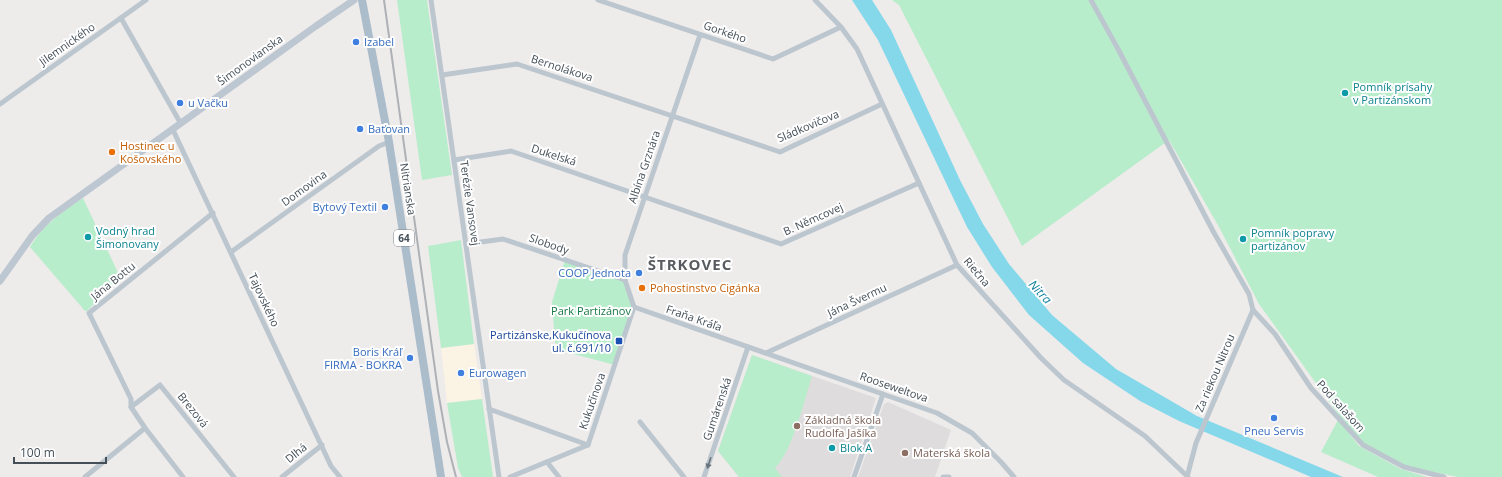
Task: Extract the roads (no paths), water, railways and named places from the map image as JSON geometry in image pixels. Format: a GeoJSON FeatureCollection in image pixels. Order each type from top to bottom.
{"type":"FeatureCollection","features":[{"type":"Feature","properties":{"kind":"main road","name":"Nitrianska"},"geometry":{"type":"LineString","coordinates":[[362,0],[389,142],[441,477]]}},
{"type":"Feature","properties":{"kind":"street","name":"Jilemnického"},"geometry":{"type":"LineString","coordinates":[[0,104],[146,0]]}},
{"type":"Feature","properties":{"kind":"street","name":"Šimonovianska"},"geometry":{"type":"LineString","coordinates":[[0,280],[32,236],[49,218],[354,0]]}},
{"type":"Feature","properties":{"kind":"street","name":"Terézie Vansovej"},"geometry":{"type":"LineString","coordinates":[[431,0],[499,477]]}},
{"type":"Feature","properties":{"kind":"street","name":"Gorkého"},"geometry":{"type":"LineString","coordinates":[[598,0],[773,60],[841,27]]}},
{"type":"Feature","properties":{"kind":"street","name":"Riečna"},"geometry":{"type":"LineString","coordinates":[[815,0],[841,27],[857,49],[957,265],[1041,358],[1064,380],[1145,436],[1187,477]]}},
{"type":"Feature","properties":{"kind":"street"},"geometry":{"type":"LineString","coordinates":[[1090,0],[1118,48],[1213,231],[1249,294],[1253,310]]}},
{"type":"Feature","properties":{"kind":"street"},"geometry":{"type":"LineString","coordinates":[[121,18],[181,124]]}},
{"type":"Feature","properties":{"kind":"street","name":"Albína Grznára"},"geometry":{"type":"LineString","coordinates":[[634,307],[625,280],[624,255],[700,35]]}},
{"type":"Feature","properties":{"kind":"street","name":"Bernolákova"},"geometry":{"type":"LineString","coordinates":[[442,75],[517,64],[672,115]]}},
{"type":"Feature","properties":{"kind":"street","name":"Sládkovičova"},"geometry":{"type":"LineString","coordinates":[[672,115],[780,152],[882,104]]}},
{"type":"Feature","properties":{"kind":"street","name":"Tajovského"},"geometry":{"type":"LineString","coordinates":[[173,130],[331,466],[340,477]]}},
{"type":"Feature","properties":{"kind":"street","name":"Domovina"},"geometry":{"type":"LineString","coordinates":[[231,252],[379,146],[389,142]]}},
{"type":"Feature","properties":{"kind":"street","name":"Dukelská"},"geometry":{"type":"LineString","coordinates":[[454,160],[510,151],[645,196]]}},
{"type":"Feature","properties":{"kind":"street","name":"B. Němcovej"},"geometry":{"type":"LineString","coordinates":[[645,196],[781,244],[919,183]]}},
{"type":"Feature","properties":{"kind":"street","name":"Jána Bottu"},"geometry":{"type":"LineString","coordinates":[[180,476],[131,408],[131,399],[89,312],[213,213]]}},
{"type":"Feature","properties":{"kind":"street","name":"Slobody"},"geometry":{"type":"LineString","coordinates":[[466,244],[503,239],[625,280]]}},
{"type":"Feature","properties":{"kind":"street","name":"Jána Švermu"},"geometry":{"type":"LineString","coordinates":[[766,353],[957,265]]}},
{"type":"Feature","properties":{"kind":"street","name":"Fraňa Kráľa"},"geometry":{"type":"LineString","coordinates":[[634,307],[748,347]]}},
{"type":"Feature","properties":{"kind":"street","name":"Kukučínova"},"geometry":{"type":"LineString","coordinates":[[510,477],[588,445],[634,307]]}},
{"type":"Feature","properties":{"kind":"street","name":"Za riekou Nitrou"},"geometry":{"type":"LineString","coordinates":[[1187,477],[1195,444],[1253,310]]}},
{"type":"Feature","properties":{"kind":"street","name":"Pod salašom"},"geometry":{"type":"LineString","coordinates":[[1253,310],[1275,334],[1311,388],[1363,445],[1404,467],[1444,477]]}},
{"type":"Feature","properties":{"kind":"street","name":"Rooseweltova"},"geometry":{"type":"LineString","coordinates":[[748,347],[937,413],[972,433],[1014,477]]}},
{"type":"Feature","properties":{"kind":"street","name":"Gumárenská"},"geometry":{"type":"LineString","coordinates":[[704,477],[748,347]]}},
{"type":"Feature","properties":{"kind":"street","name":"Brezová"},"geometry":{"type":"LineString","coordinates":[[131,408],[160,384],[234,477]]}},
{"type":"Feature","properties":{"kind":"street"},"geometry":{"type":"LineString","coordinates":[[854,477],[883,394]]}},
{"type":"Feature","properties":{"kind":"street"},"geometry":{"type":"LineString","coordinates":[[489,409],[588,445]]}},
{"type":"Feature","properties":{"kind":"street"},"geometry":{"type":"LineString","coordinates":[[640,422],[684,477]]}},
{"type":"Feature","properties":{"kind":"street"},"geometry":{"type":"LineString","coordinates":[[85,477],[145,428]]}},
{"type":"Feature","properties":{"kind":"street","name":"Dlhá"},"geometry":{"type":"LineString","coordinates":[[282,477],[322,445]]}},
{"type":"Feature","properties":{"kind":"street"},"geometry":{"type":"LineString","coordinates":[[547,462],[559,477]]}},
{"type":"Feature","properties":{"kind":"street"},"geometry":{"type":"LineString","coordinates":[[942,477],[948,477]]}},
{"type":"Feature","properties":{"kind":"water"},"geometry":{"type":"Polygon","coordinates":[[[852,0],[872,0],[891,30],[960,180],[983,224],[1009,264],[1052,315],[1116,369],[1197,416],[1343,477],[1311,477],[1179,421],[1140,401],[1083,363],[1029,315],[992,267],[967,227],[878,40],[852,0]]]}},
{"type":"Feature","properties":{"kind":"railway"},"geometry":{"type":"LineString","coordinates":[[384,0],[438,391],[447,442],[456,477]]}},
{"type":"Feature","properties":{"kind":"place","name":"Izabel"},"geometry":{"type":"Point","coordinates":[356,42]}},
{"type":"Feature","properties":{"kind":"place","name":"Pomník prísahy v Partizánskom"},"geometry":{"type":"Point","coordinates":[1345,93]}},
{"type":"Feature","properties":{"kind":"place","name":"u Vačku"},"geometry":{"type":"Point","coordinates":[180,103]}},
{"type":"Feature","properties":{"kind":"place","name":"Baťovan"},"geometry":{"type":"Point","coordinates":[360,129]}},
{"type":"Feature","properties":{"kind":"place","name":"Hostinec u Košovského"},"geometry":{"type":"Point","coordinates":[112,152]}},
{"type":"Feature","properties":{"kind":"place","name":"Bytový Textil"},"geometry":{"type":"Point","coordinates":[385,207]}},
{"type":"Feature","properties":{"kind":"place","name":"Vodný hrad Šimonovany"},"geometry":{"type":"Point","coordinates":[88,237]}},
{"type":"Feature","properties":{"kind":"place","name":"Pomník popravy partizánov"},"geometry":{"type":"Point","coordinates":[1243,239]}},
{"type":"Feature","properties":{"kind":"place","name":"COOP Jednota"},"geometry":{"type":"Point","coordinates":[639,273]}},
{"type":"Feature","properties":{"kind":"place","name":"Pohostinstvo Cigánka"},"geometry":{"type":"Point","coordinates":[642,288]}},
{"type":"Feature","properties":{"kind":"place","name":"Partizánske,Kukučínova ul. č.691/10"},"geometry":{"type":"Point","coordinates":[619,341]}},
{"type":"Feature","properties":{"kind":"place","name":"Boris Kráľ FIRMA - BOKRA"},"geometry":{"type":"Point","coordinates":[410,358]}},
{"type":"Feature","properties":{"kind":"place","name":"Eurowagen"},"geometry":{"type":"Point","coordinates":[461,373]}},
{"type":"Feature","properties":{"kind":"place","name":"Pneu Servis"},"geometry":{"type":"Point","coordinates":[1274,418]}},
{"type":"Feature","properties":{"kind":"place","name":"Základná škola Rudolfa Jašíka"},"geometry":{"type":"Point","coordinates":[797,426]}},
{"type":"Feature","properties":{"kind":"place","name":"Blok A"},"geometry":{"type":"Point","coordinates":[832,448]}},
{"type":"Feature","properties":{"kind":"place","name":"Materská škola"},"geometry":{"type":"Point","coordinates":[905,453]}},
{"type":"Feature","properties":{"kind":"district","name":"ŠTRKOVEC"},"geometry":{"type":"Point","coordinates":[690,265]}},
{"type":"Feature","properties":{"kind":"water label","name":"Nitra"},"geometry":{"type":"Point","coordinates":[1040,292]}},
{"type":"Feature","properties":{"kind":"park label","name":"Park Partizánov"},"geometry":{"type":"Point","coordinates":[591,311]}}]}
